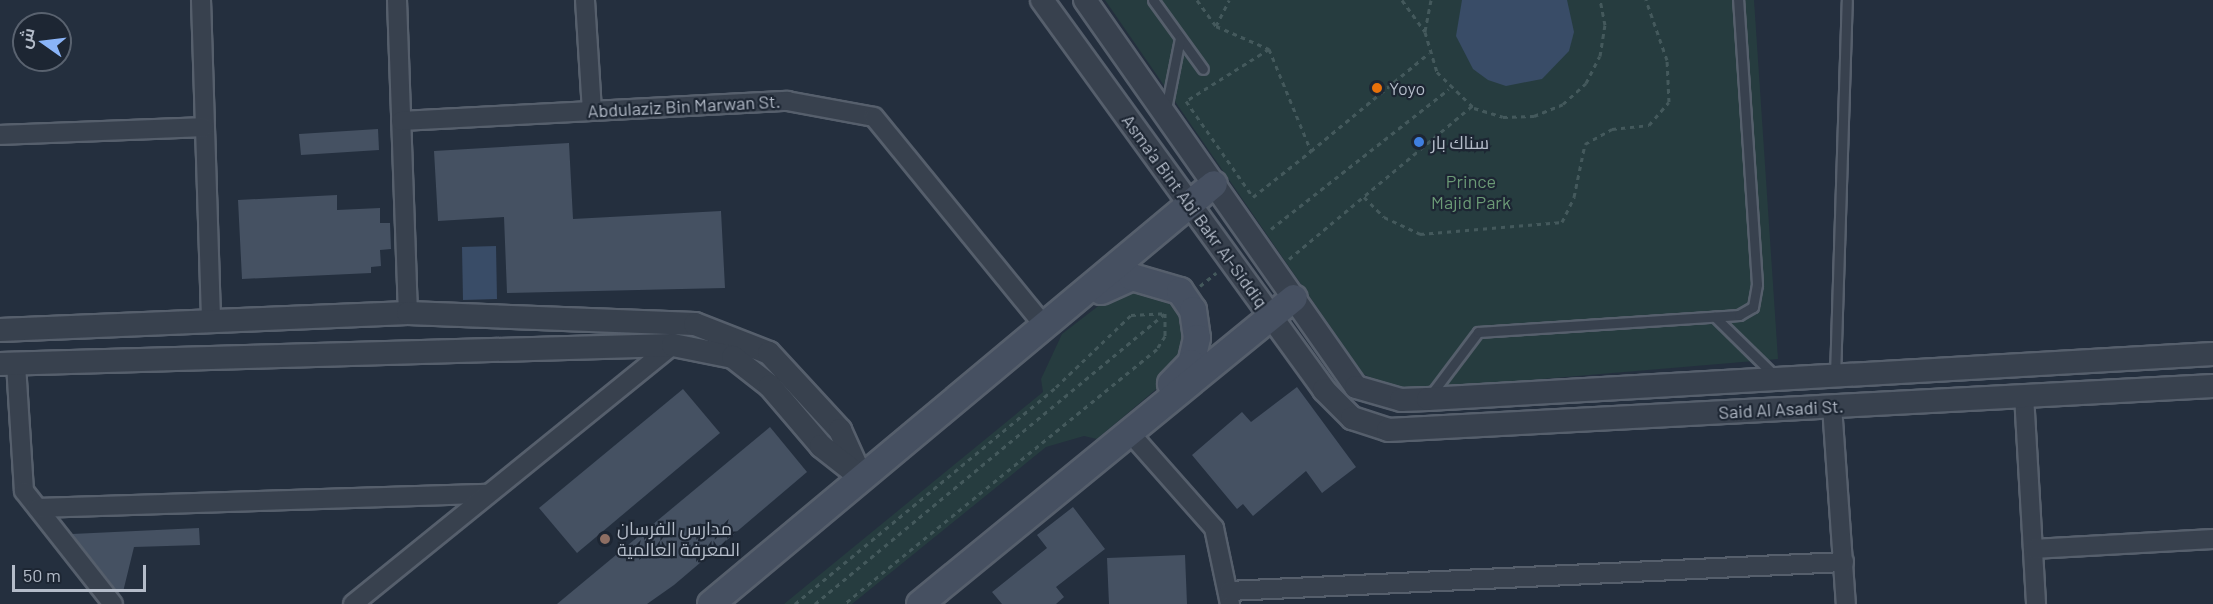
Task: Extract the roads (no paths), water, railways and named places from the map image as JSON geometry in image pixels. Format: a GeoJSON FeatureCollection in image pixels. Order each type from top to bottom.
{"type":"FeatureCollection","features":[{"type":"Feature","properties":{"kind":"main road"},"geometry":{"type":"LineString","coordinates":[[711,604],[1214,184]]}},
{"type":"Feature","properties":{"kind":"main road"},"geometry":{"type":"LineString","coordinates":[[1045,327],[1132,277],[1160,281],[1175,306],[1193,310],[1197,338],[1191,363],[1130,433]]}},
{"type":"Feature","properties":{"kind":"main road"},"geometry":{"type":"LineString","coordinates":[[920,604],[1294,298]]}},
{"type":"Feature","properties":{"kind":"street"},"geometry":{"type":"LineString","coordinates":[[201,0],[211,321]]}},
{"type":"Feature","properties":{"kind":"street"},"geometry":{"type":"LineString","coordinates":[[397,0],[408,313]]}},
{"type":"Feature","properties":{"kind":"street"},"geometry":{"type":"LineString","coordinates":[[585,0],[592,111]]}},
{"type":"Feature","properties":{"kind":"street","name":"Asma'a Bint Abi Bakr Al-Siddiq"},"geometry":{"type":"LineString","coordinates":[[1042,0],[1191,203],[1270,316],[1352,418]]}},
{"type":"Feature","properties":{"kind":"street","name":"Asma'a Bint Abi Bakr Al-Siddiq"},"geometry":{"type":"LineString","coordinates":[[1085,0],[1356,387]]}},
{"type":"Feature","properties":{"kind":"street","name":"Abdulaziz Bin Marwan St."},"geometry":{"type":"LineString","coordinates":[[401,121],[788,101],[874,117],[1045,327]]}},
{"type":"Feature","properties":{"kind":"street"},"geometry":{"type":"LineString","coordinates":[[0,135],[204,127]]}},
{"type":"Feature","properties":{"kind":"street"},"geometry":{"type":"LineString","coordinates":[[0,330],[408,313],[695,324],[736,338],[769,353],[810,394],[840,430],[862,479]]}},
{"type":"Feature","properties":{"kind":"street"},"geometry":{"type":"LineString","coordinates":[[302,317],[308,352]]}},
{"type":"Feature","properties":{"kind":"street"},"geometry":{"type":"LineString","coordinates":[[113,604],[24,491],[8,364],[308,352],[673,345],[733,357],[770,386],[821,446],[862,479]]}},
{"type":"Feature","properties":{"kind":"street"},"geometry":{"type":"LineString","coordinates":[[353,604],[486,494],[673,345]]}},
{"type":"Feature","properties":{"kind":"street","name":"Said Al Asadi St."},"geometry":{"type":"LineString","coordinates":[[1356,387],[1401,400],[1428,399],[2213,354]]}},
{"type":"Feature","properties":{"kind":"street","name":"Said Al Asadi St."},"geometry":{"type":"LineString","coordinates":[[1352,418],[1388,430],[2213,386]]}},
{"type":"Feature","properties":{"kind":"street"},"geometry":{"type":"LineString","coordinates":[[2024,395],[2036,604]]}},
{"type":"Feature","properties":{"kind":"street"},"geometry":{"type":"LineString","coordinates":[[1832,406],[1846,604]]}},
{"type":"Feature","properties":{"kind":"street"},"geometry":{"type":"LineString","coordinates":[[1130,433],[1214,528],[1230,597],[1844,562]]}},
{"type":"Feature","properties":{"kind":"street"},"geometry":{"type":"LineString","coordinates":[[38,508],[486,494]]}},
{"type":"Feature","properties":{"kind":"street"},"geometry":{"type":"LineString","coordinates":[[2033,549],[2213,539]]}},
{"type":"Feature","properties":{"kind":"lane"},"geometry":{"type":"LineString","coordinates":[[1153,0],[1203,69]]}},
{"type":"Feature","properties":{"kind":"lane"},"geometry":{"type":"LineString","coordinates":[[1428,399],[1478,332],[1738,315],[1753,307],[1757,284],[1738,0]]}},
{"type":"Feature","properties":{"kind":"lane"},"geometry":{"type":"LineString","coordinates":[[1835,376],[1847,0]]}},
{"type":"Feature","properties":{"kind":"lane"},"geometry":{"type":"LineString","coordinates":[[1165,114],[1180,38]]}},
{"type":"Feature","properties":{"kind":"lane"},"geometry":{"type":"LineString","coordinates":[[1715,317],[1778,379]]}},
{"type":"Feature","properties":{"kind":"water"},"geometry":{"type":"Polygon","coordinates":[[[1462,0],[1567,0],[1574,32],[1569,51],[1542,79],[1506,86],[1488,80],[1473,69],[1456,36],[1462,0]]]}},
{"type":"Feature","properties":{"kind":"water"},"geometry":{"type":"Polygon","coordinates":[[[496,246],[497,299],[463,300],[462,247],[496,246]]]}},
{"type":"Feature","properties":{"kind":"place","name":"Yoyo"},"geometry":{"type":"Point","coordinates":[1377,88]}},
{"type":"Feature","properties":{"kind":"place","name":"سناك بار"},"geometry":{"type":"Point","coordinates":[1419,142]}},
{"type":"Feature","properties":{"kind":"place","name":"مدارس الفرسان المعرفة العالمية"},"geometry":{"type":"Point","coordinates":[605,539]}},
{"type":"Feature","properties":{"kind":"park label","name":"Prince Majid Park"},"geometry":{"type":"Point","coordinates":[1471,192]}}]}
